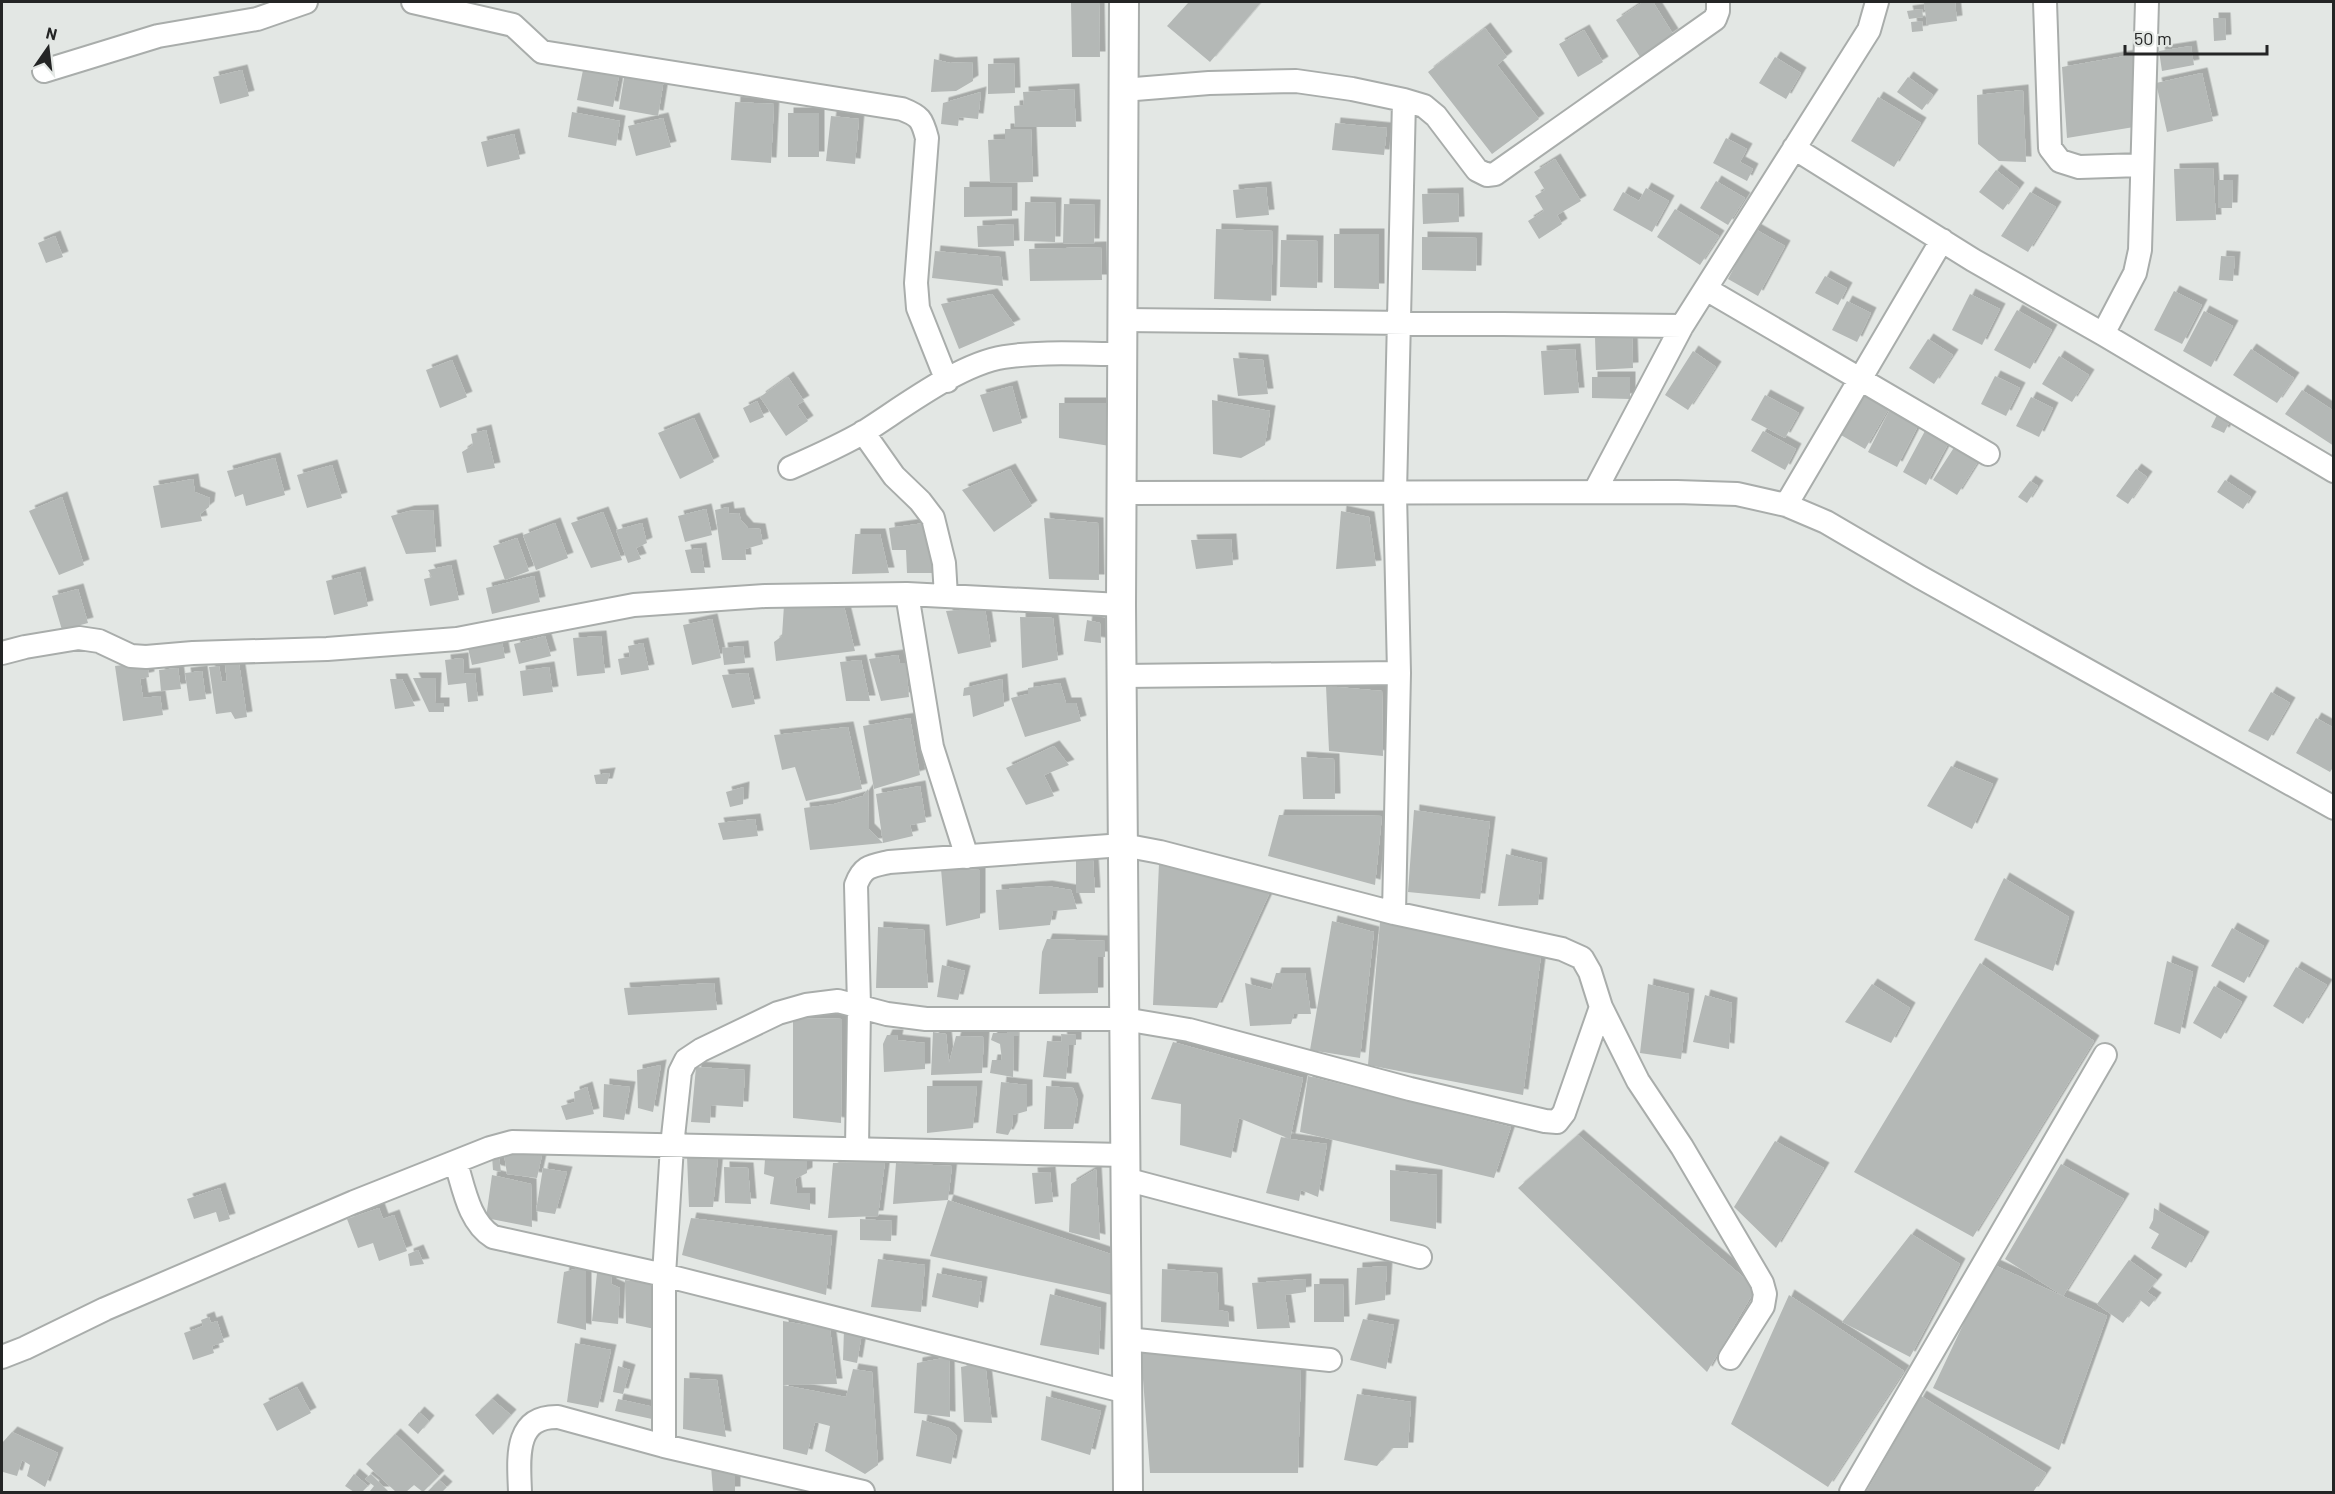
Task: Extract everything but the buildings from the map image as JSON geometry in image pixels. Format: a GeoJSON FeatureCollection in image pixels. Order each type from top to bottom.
{"type":"FeatureCollection","features":[{"type":"Feature","properties":{"kind":"street"},"geometry":{"type":"LineString","coordinates":[[45,71],[158,36],[257,19],[306,2]]}},
{"type":"Feature","properties":{"kind":"street"},"geometry":{"type":"LineString","coordinates":[[413,2],[513,25],[542,52],[902,109],[917,115],[923,124],[927,138],[916,283],[918,308],[947,381]]}},
{"type":"Feature","properties":{"kind":"street"},"geometry":{"type":"LineString","coordinates":[[1124,2],[1121,605],[1128,1492]]}},
{"type":"Feature","properties":{"kind":"street"},"geometry":{"type":"LineString","coordinates":[[1123,90],[1209,83],[1296,81],[1352,89],[1404,100],[1424,106],[1436,116],[1477,170],[1486,175],[1495,174],[1715,19],[1719,11],[1718,2]]}},
{"type":"Feature","properties":{"kind":"street"},"geometry":{"type":"LineString","coordinates":[[1595,491],[1682,326],[1869,30],[1877,2]]}},
{"type":"Feature","properties":{"kind":"street"},"geometry":{"type":"LineString","coordinates":[[2045,2],[2050,147],[2060,161],[2079,167],[2142,165]]}},
{"type":"Feature","properties":{"kind":"street"},"geometry":{"type":"LineString","coordinates":[[2103,334],[2135,273],[2140,250],[2146,2]]}},
{"type":"Feature","properties":{"kind":"street"},"geometry":{"type":"LineString","coordinates":[[1394,913],[1399,674],[1395,493],[1404,100]]}},
{"type":"Feature","properties":{"kind":"street"},"geometry":{"type":"LineString","coordinates":[[1794,148],[1942,240],[2334,471]]}},
{"type":"Feature","properties":{"kind":"street"},"geometry":{"type":"LineString","coordinates":[[1786,505],[1942,240]]}},
{"type":"Feature","properties":{"kind":"street"},"geometry":{"type":"LineString","coordinates":[[1706,289],[1988,454]]}},
{"type":"Feature","properties":{"kind":"street"},"geometry":{"type":"LineString","coordinates":[[1122,320],[1682,326]]}},
{"type":"Feature","properties":{"kind":"street"},"geometry":{"type":"LineString","coordinates":[[790,468],[831,450],[863,432],[917,396],[970,369],[1002,357],[1122,354]]}},
{"type":"Feature","properties":{"kind":"street"},"geometry":{"type":"LineString","coordinates":[[863,432],[894,476],[920,501],[933,518],[944,563],[946,596]]}},
{"type":"Feature","properties":{"kind":"street"},"geometry":{"type":"LineString","coordinates":[[1122,493],[1595,491],[1737,494],[1786,505],[1826,522],[1920,578],[2334,808]]}},
{"type":"Feature","properties":{"kind":"street"},"geometry":{"type":"LineString","coordinates":[[2,653],[24,647],[79,639],[99,640],[131,656],[146,657],[193,653],[327,649],[457,639],[634,605],[765,596],[907,594],[1121,605]]}},
{"type":"Feature","properties":{"kind":"street"},"geometry":{"type":"LineString","coordinates":[[907,594],[932,747],[967,857]]}},
{"type":"Feature","properties":{"kind":"street"},"geometry":{"type":"LineString","coordinates":[[1122,676],[1399,674]]}},
{"type":"Feature","properties":{"kind":"street"},"geometry":{"type":"LineString","coordinates":[[858,1149],[859,1006],[856,885],[860,874],[870,866],[889,862],[1123,845],[1160,852],[1394,913],[1562,949],[1582,958],[1590,972],[1601,1007],[1638,1081],[1682,1147],[1762,1283],[1765,1294],[1763,1306],[1730,1358]]}},
{"type":"Feature","properties":{"kind":"street"},"geometry":{"type":"LineString","coordinates":[[664,1446],[664,1275],[672,1146],[680,1072],[686,1060],[701,1050],[778,1013],[806,1005],[838,1000],[887,1014],[926,1018],[1124,1019],[1189,1030],[1410,1089],[1557,1122],[1564,1113],[1601,1007]]}},
{"type":"Feature","properties":{"kind":"street"},"geometry":{"type":"LineString","coordinates":[[1851,1492],[2105,1055]]}},
{"type":"Feature","properties":{"kind":"street"},"geometry":{"type":"LineString","coordinates":[[2,1357],[105,1309],[354,1202],[490,1148],[512,1142],[858,1149],[1125,1167],[1420,1257]]}},
{"type":"Feature","properties":{"kind":"street"},"geometry":{"type":"LineString","coordinates":[[456,1163],[474,1218],[482,1230],[494,1237],[664,1275],[1127,1392]]}},
{"type":"Feature","properties":{"kind":"street"},"geometry":{"type":"LineString","coordinates":[[1127,1339],[1330,1360]]}},
{"type":"Feature","properties":{"kind":"street"},"geometry":{"type":"LineString","coordinates":[[520,1492],[519,1464],[523,1436],[532,1422],[544,1416],[558,1417],[664,1446],[863,1492]]}}]}
